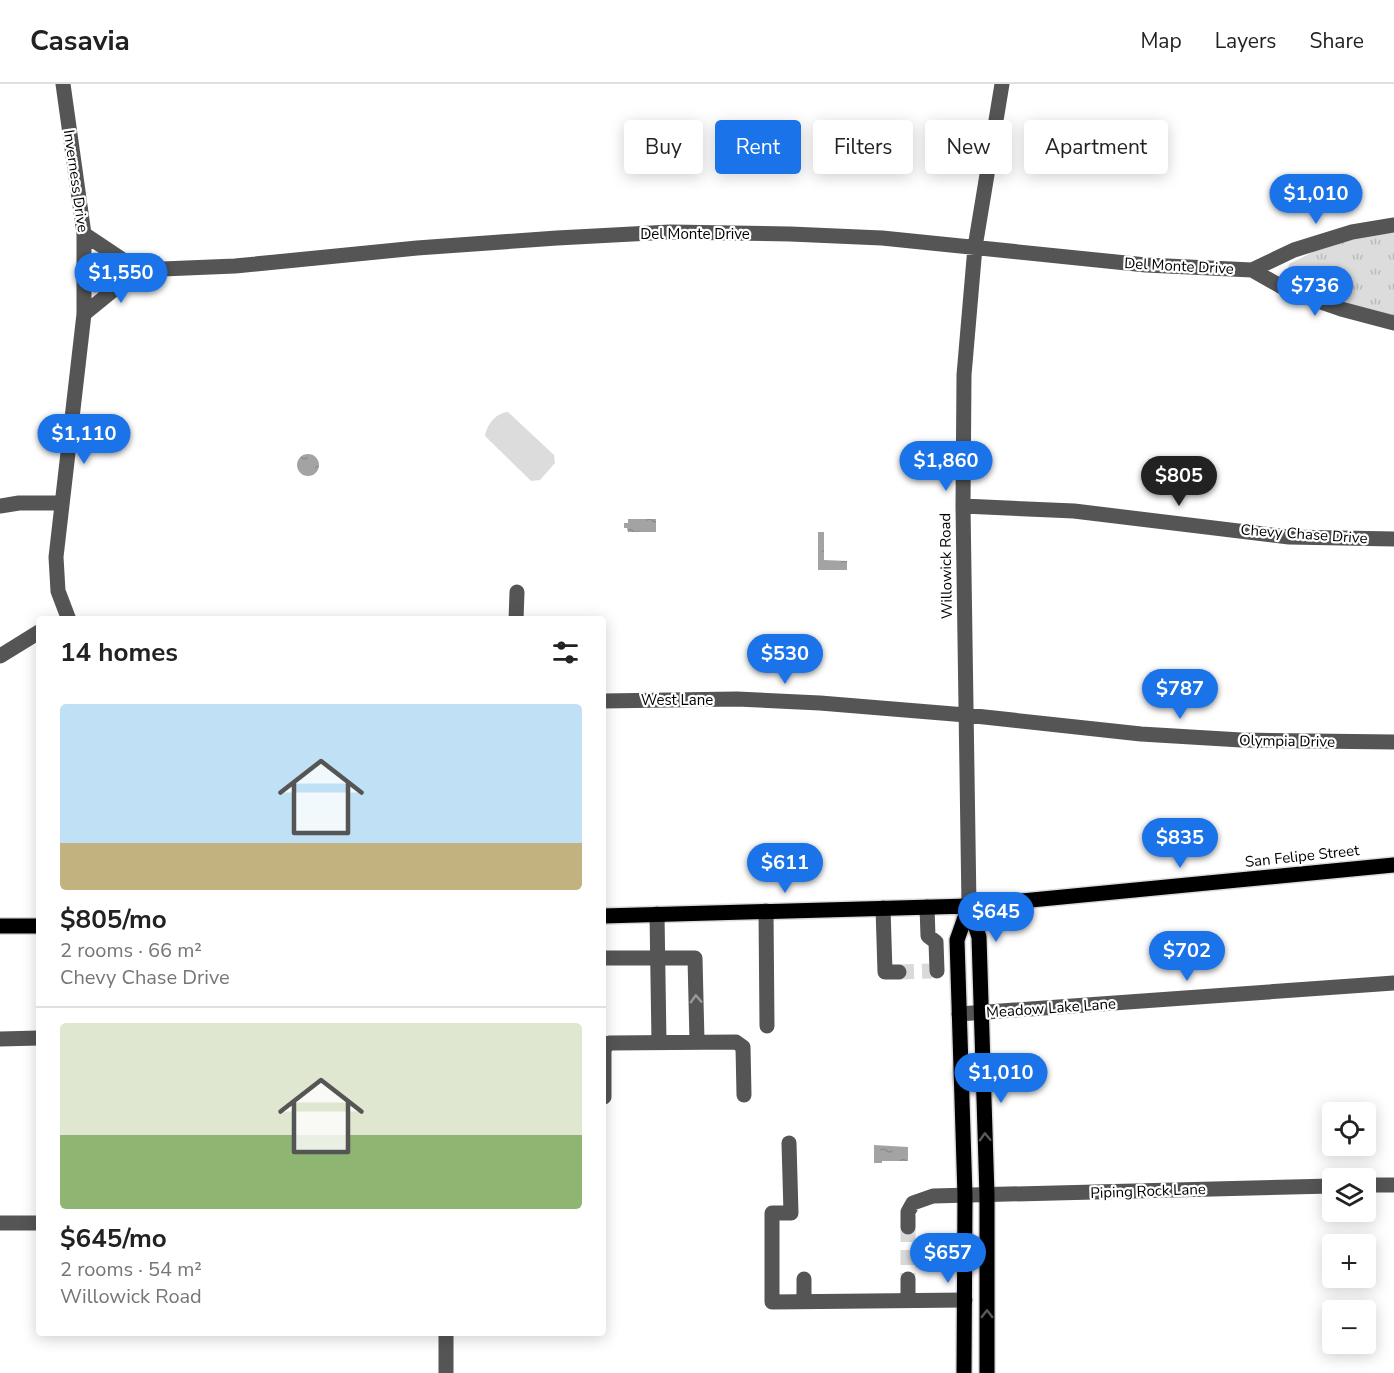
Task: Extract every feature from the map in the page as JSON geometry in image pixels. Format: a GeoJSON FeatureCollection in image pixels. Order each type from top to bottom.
{"type":"FeatureCollection","features":[{"type":"Feature","properties":{"kind":"main road","name":"San Felipe Street"},"geometry":{"type":"LineString","coordinates":[[606,915],[969,906],[1394,865]]}},
{"type":"Feature","properties":{"kind":"main road","name":"Willowick Road"},"geometry":{"type":"LineString","coordinates":[[964,1373],[965,1196],[957,940],[969,906]]}},
{"type":"Feature","properties":{"kind":"main road","name":"Willowick Road"},"geometry":{"type":"LineString","coordinates":[[969,906],[980,937],[987,1196],[987,1373]]}},
{"type":"Feature","properties":{"kind":"main road"},"geometry":{"type":"LineString","coordinates":[[0,926],[36,926]]}},
{"type":"Feature","properties":{"kind":"street","name":"Inverness Drive"},"geometry":{"type":"LineString","coordinates":[[63,84],[84,234],[84,314]]}},
{"type":"Feature","properties":{"kind":"street","name":"Willowick Road"},"geometry":{"type":"LineString","coordinates":[[969,906],[963,506],[964,375],[975,247],[1002,84]]}},
{"type":"Feature","properties":{"kind":"street","name":"Del Monte Drive"},"geometry":{"type":"LineString","coordinates":[[1252,270],[1304,247],[1352,232],[1394,225]]}},
{"type":"Feature","properties":{"kind":"street","name":"Del Monte Drive"},"geometry":{"type":"LineString","coordinates":[[138,270],[235,266],[558,238],[670,232],[790,234],[882,238],[1146,265],[1252,270],[1290,291],[1341,309],[1394,323]]}},
{"type":"Feature","properties":{"kind":"street"},"geometry":{"type":"LineString","coordinates":[[64,616],[58,591],[56,557],[84,314],[138,270],[84,234]]}},
{"type":"Feature","properties":{"kind":"street"},"geometry":{"type":"LineString","coordinates":[[0,506],[19,503],[63,503]]}},
{"type":"Feature","properties":{"kind":"street","name":"Chevy Chase Drive"},"geometry":{"type":"LineString","coordinates":[[963,506],[1074,511],[1289,537],[1394,538]]}},
{"type":"Feature","properties":{"kind":"street"},"geometry":{"type":"LineString","coordinates":[[516,616],[517,592]]}},
{"type":"Feature","properties":{"kind":"street"},"geometry":{"type":"LineString","coordinates":[[0,657],[36,634]]}},
{"type":"Feature","properties":{"kind":"street","name":"West Lane"},"geometry":{"type":"LineString","coordinates":[[606,701],[737,699],[966,715]]}},
{"type":"Feature","properties":{"kind":"street","name":"Olympia Drive"},"geometry":{"type":"LineString","coordinates":[[966,715],[1141,734],[1241,740],[1394,742]]}},
{"type":"Feature","properties":{"kind":"street"},"geometry":{"type":"LineString","coordinates":[[927,907],[928,936],[936,942],[935,971],[958,970]]}},
{"type":"Feature","properties":{"kind":"street"},"geometry":{"type":"LineString","coordinates":[[883,908],[885,972],[899,972]]}},
{"type":"Feature","properties":{"kind":"street"},"geometry":{"type":"LineString","coordinates":[[766,911],[767,1026]]}},
{"type":"Feature","properties":{"kind":"street"},"geometry":{"type":"LineString","coordinates":[[657,914],[659,1042]]}},
{"type":"Feature","properties":{"kind":"street"},"geometry":{"type":"LineString","coordinates":[[606,958],[695,958],[697,1041]]}},
{"type":"Feature","properties":{"kind":"street","name":"Meadow Lake Lane"},"geometry":{"type":"LineString","coordinates":[[959,1014],[1394,983]]}},
{"type":"Feature","properties":{"kind":"street"},"geometry":{"type":"LineString","coordinates":[[0,1039],[36,1038]]}},
{"type":"Feature","properties":{"kind":"street"},"geometry":{"type":"LineString","coordinates":[[606,1047],[609,1043],[736,1042],[743,1047],[744,1095]]}},
{"type":"Feature","properties":{"kind":"street"},"geometry":{"type":"LineString","coordinates":[[789,1143],[791,1213],[772,1213],[772,1302],[965,1300]]}},
{"type":"Feature","properties":{"kind":"street"},"geometry":{"type":"LineString","coordinates":[[1376,1185],[1394,1185]]}},
{"type":"Feature","properties":{"kind":"street","name":"Piping Rock Lane"},"geometry":{"type":"LineString","coordinates":[[908,1227],[908,1212],[913,1203],[933,1196],[1322,1186]]}},
{"type":"Feature","properties":{"kind":"street"},"geometry":{"type":"LineString","coordinates":[[0,1224],[36,1223]]}},
{"type":"Feature","properties":{"kind":"street"},"geometry":{"type":"LineString","coordinates":[[804,1279],[804,1302]]}},
{"type":"Feature","properties":{"kind":"street"},"geometry":{"type":"LineString","coordinates":[[908,1279],[908,1300]]}},
{"type":"Feature","properties":{"kind":"street"},"geometry":{"type":"LineString","coordinates":[[446,1336],[446,1373]]}},
{"type":"Feature","properties":{"kind":"green space"},"geometry":{"type":"Polygon","coordinates":[[[1394,232],[1394,317],[1309,291],[1291,281],[1288,276],[1289,264],[1323,247],[1370,235],[1394,232]]]}},
{"type":"Feature","properties":{"kind":"green space"},"geometry":{"type":"Polygon","coordinates":[[[100,251],[124,271],[123,275],[101,293],[94,293],[91,290],[91,257],[93,252],[100,251]]]}},
{"type":"Feature","properties":{"kind":"green space"},"geometry":{"type":"Polygon","coordinates":[[[508,412],[554,455],[555,463],[540,480],[531,481],[485,436],[493,420],[500,414],[508,412]]]}},
{"type":"Feature","properties":{"kind":"water"},"geometry":{"type":"Polygon","coordinates":[[[308,454],[316,457],[319,465],[316,473],[308,476],[300,473],[297,465],[300,457],[308,454]]]}},
{"type":"Feature","properties":{"kind":"water"},"geometry":{"type":"Polygon","coordinates":[[[628,519],[656,519],[656,532],[628,532],[627,528],[624,528],[624,523],[628,523],[628,519]]]}},
{"type":"Feature","properties":{"kind":"water"},"geometry":{"type":"Polygon","coordinates":[[[818,532],[824,532],[824,560],[847,561],[847,570],[818,570],[818,532]]]}},
{"type":"Feature","properties":{"kind":"water"},"geometry":{"type":"Polygon","coordinates":[[[874,1145],[908,1147],[908,1161],[874,1163],[874,1145]]]}},
{"type":"Feature","properties":{"kind":"tunnel"},"geometry":{"type":"LineString","coordinates":[[899,972],[932,971]]}},
{"type":"Feature","properties":{"kind":"tunnel"},"geometry":{"type":"LineString","coordinates":[[908,1227],[908,1279]]}}]}
